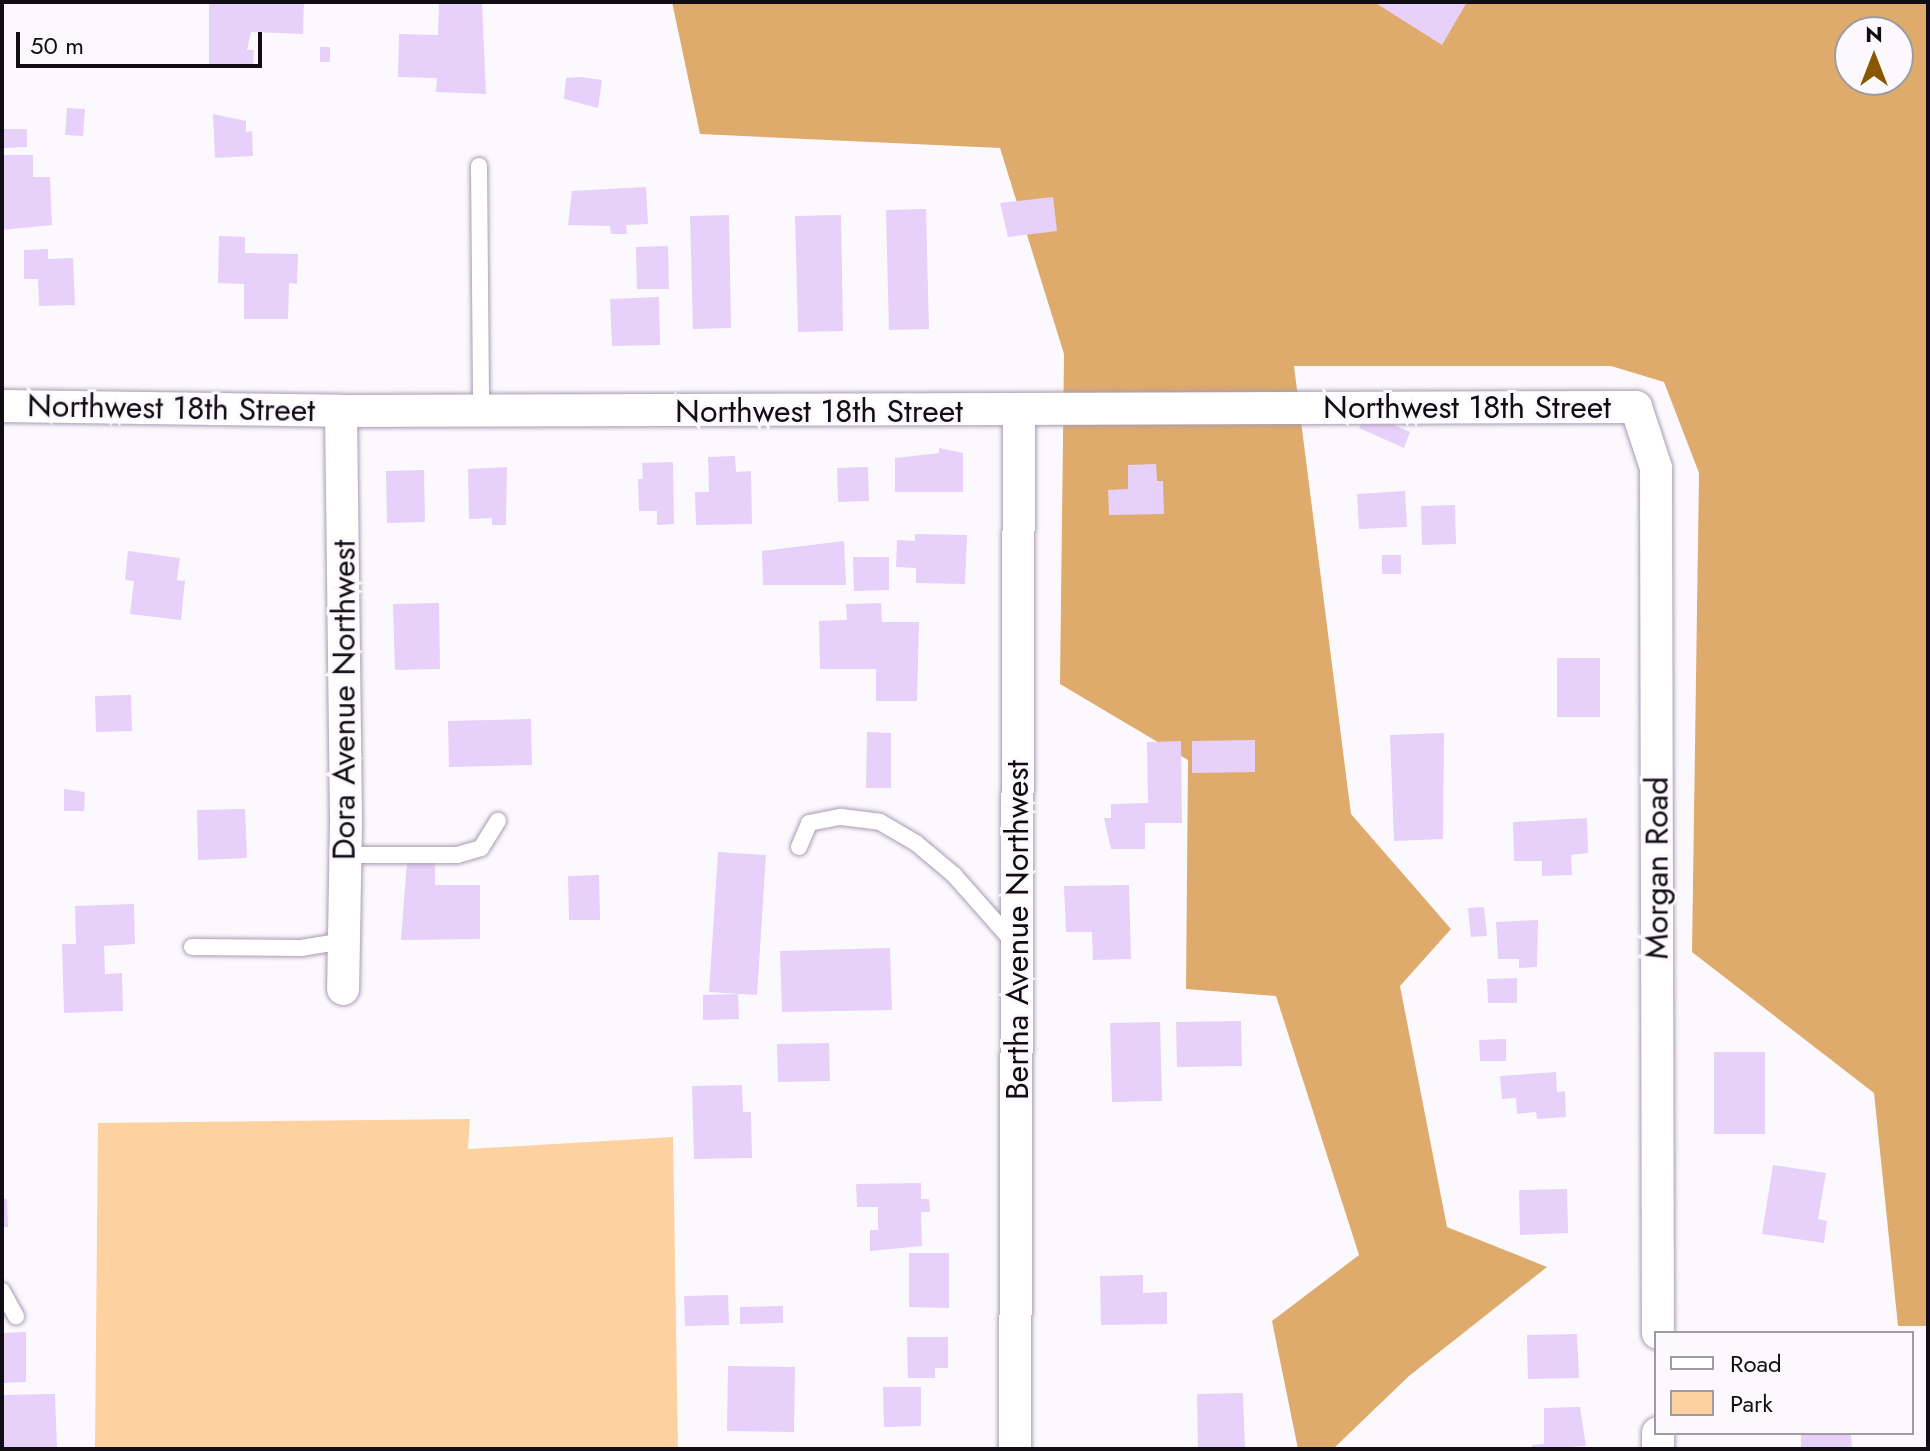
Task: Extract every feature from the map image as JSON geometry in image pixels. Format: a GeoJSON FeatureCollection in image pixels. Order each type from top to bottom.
{"type":"FeatureCollection","features":[{"type":"Feature","properties":{"kind":"street","name":"Northwest 18th Street"},"geometry":{"type":"LineString","coordinates":[[2,406],[341,411],[1019,411],[1584,403],[1636,407]]}},
{"type":"Feature","properties":{"kind":"street","name":"Morgan Road"},"geometry":{"type":"LineString","coordinates":[[1636,407],[1656,468],[1658,1331]]}},
{"type":"Feature","properties":{"kind":"street","name":"Dora Avenue Northwest"},"geometry":{"type":"LineString","coordinates":[[341,411],[346,855],[343,989]]}},
{"type":"Feature","properties":{"kind":"street","name":"Bertha Avenue Northwest"},"geometry":{"type":"LineString","coordinates":[[1015,1449],[1019,411]]}},
{"type":"Feature","properties":{"kind":"lane"},"geometry":{"type":"LineString","coordinates":[[479,166],[481,411]]}},
{"type":"Feature","properties":{"kind":"lane"},"geometry":{"type":"LineString","coordinates":[[799,847],[809,823],[841,817],[880,822],[916,843],[954,875],[1017,946]]}},
{"type":"Feature","properties":{"kind":"lane"},"geometry":{"type":"LineString","coordinates":[[346,855],[457,855],[481,848],[498,821]]}},
{"type":"Feature","properties":{"kind":"lane"},"geometry":{"type":"LineString","coordinates":[[192,947],[301,948],[344,941]]}},
{"type":"Feature","properties":{"kind":"lane"},"geometry":{"type":"LineString","coordinates":[[2,1291],[16,1316]]}},
{"type":"Feature","properties":{"kind":"green space"},"geometry":{"type":"Polygon","coordinates":[[[470,1119],[468,1149],[673,1137],[678,1449],[95,1449],[98,1123],[470,1119]]]}},
{"type":"Feature","properties":{"kind":"shaded area"},"geometry":{"type":"Polygon","coordinates":[[[672,2],[1928,2],[1928,1326],[1898,1326],[1874,1093],[1692,952],[1699,473],[1664,382],[1611,366],[1294,366],[1351,814],[1451,929],[1400,986],[1447,1227],[1547,1267],[1409,1376],[1333,1449],[1298,1449],[1272,1321],[1359,1255],[1276,996],[1186,989],[1188,760],[1060,684],[1064,354],[1000,148],[700,134],[672,2]]]}},
{"type":"Feature","properties":{"kind":"building"},"geometry":{"type":"Polygon","coordinates":[[[209,2],[304,2],[303,34],[251,32],[247,50],[254,50],[253,67],[209,66],[209,2]]]}},
{"type":"Feature","properties":{"kind":"building"},"geometry":{"type":"Polygon","coordinates":[[[439,2],[482,2],[486,94],[436,92],[437,78],[398,77],[399,34],[438,35],[439,2]]]}},
{"type":"Feature","properties":{"kind":"building"},"geometry":{"type":"Polygon","coordinates":[[[1374,2],[1467,2],[1442,45],[1374,2]]]}},
{"type":"Feature","properties":{"kind":"building"},"geometry":{"type":"Polygon","coordinates":[[[320,47],[330,47],[330,62],[320,62],[320,47]]]}},
{"type":"Feature","properties":{"kind":"building"},"geometry":{"type":"Polygon","coordinates":[[[566,78],[602,80],[598,108],[564,99],[566,78]]]}},
{"type":"Feature","properties":{"kind":"building"},"geometry":{"type":"Polygon","coordinates":[[[67,108],[85,109],[83,136],[65,135],[67,108]]]}},
{"type":"Feature","properties":{"kind":"building"},"geometry":{"type":"Polygon","coordinates":[[[213,114],[246,121],[246,132],[252,131],[253,156],[215,158],[213,114]]]}},
{"type":"Feature","properties":{"kind":"building"},"geometry":{"type":"Polygon","coordinates":[[[2,129],[27,129],[27,147],[2,148],[2,129]]]}},
{"type":"Feature","properties":{"kind":"building"},"geometry":{"type":"Polygon","coordinates":[[[2,155],[33,155],[33,177],[50,177],[52,225],[2,230],[2,155]]]}},
{"type":"Feature","properties":{"kind":"building"},"geometry":{"type":"Polygon","coordinates":[[[646,187],[648,224],[626,225],[627,234],[611,234],[610,226],[568,225],[572,191],[646,187]]]}},
{"type":"Feature","properties":{"kind":"building"},"geometry":{"type":"Polygon","coordinates":[[[1053,197],[1057,231],[1008,237],[1000,203],[1053,197]]]}},
{"type":"Feature","properties":{"kind":"building"},"geometry":{"type":"Polygon","coordinates":[[[926,209],[929,329],[889,330],[886,210],[926,209]]]}},
{"type":"Feature","properties":{"kind":"building"},"geometry":{"type":"Polygon","coordinates":[[[729,215],[731,328],[693,329],[690,216],[729,215]]]}},
{"type":"Feature","properties":{"kind":"building"},"geometry":{"type":"Polygon","coordinates":[[[841,215],[843,331],[798,332],[795,216],[841,215]]]}},
{"type":"Feature","properties":{"kind":"building"},"geometry":{"type":"Polygon","coordinates":[[[219,236],[245,237],[245,253],[298,254],[297,284],[289,283],[288,319],[244,319],[244,284],[218,283],[219,236]]]}},
{"type":"Feature","properties":{"kind":"building"},"geometry":{"type":"Polygon","coordinates":[[[668,246],[669,289],[637,289],[636,247],[668,246]]]}},
{"type":"Feature","properties":{"kind":"building"},"geometry":{"type":"Polygon","coordinates":[[[48,249],[48,259],[73,258],[75,305],[39,306],[38,279],[24,279],[24,250],[48,249]]]}},
{"type":"Feature","properties":{"kind":"building"},"geometry":{"type":"Polygon","coordinates":[[[659,297],[660,345],[612,346],[610,299],[659,297]]]}},
{"type":"Feature","properties":{"kind":"building"},"geometry":{"type":"Polygon","coordinates":[[[1366,413],[1410,432],[1404,448],[1359,428],[1366,413]]]}},
{"type":"Feature","properties":{"kind":"building"},"geometry":{"type":"Polygon","coordinates":[[[939,448],[963,453],[963,492],[895,492],[895,458],[939,453],[939,448]]]}},
{"type":"Feature","properties":{"kind":"building"},"geometry":{"type":"Polygon","coordinates":[[[735,456],[736,472],[751,471],[752,524],[696,525],[695,492],[709,492],[708,457],[735,456]]]}},
{"type":"Feature","properties":{"kind":"building"},"geometry":{"type":"Polygon","coordinates":[[[673,462],[674,524],[657,525],[657,511],[639,511],[638,479],[643,479],[642,463],[673,462]]]}},
{"type":"Feature","properties":{"kind":"building"},"geometry":{"type":"Polygon","coordinates":[[[1156,464],[1157,481],[1163,481],[1164,514],[1109,515],[1108,490],[1128,489],[1128,465],[1156,464]]]}},
{"type":"Feature","properties":{"kind":"building"},"geometry":{"type":"Polygon","coordinates":[[[507,467],[506,525],[492,525],[492,518],[469,519],[468,469],[507,467]]]}},
{"type":"Feature","properties":{"kind":"building"},"geometry":{"type":"Polygon","coordinates":[[[868,467],[869,501],[838,502],[837,468],[868,467]]]}},
{"type":"Feature","properties":{"kind":"building"},"geometry":{"type":"Polygon","coordinates":[[[424,470],[425,522],[387,523],[386,471],[424,470]]]}},
{"type":"Feature","properties":{"kind":"building"},"geometry":{"type":"Polygon","coordinates":[[[1405,491],[1407,527],[1359,529],[1357,494],[1405,491]]]}},
{"type":"Feature","properties":{"kind":"building"},"geometry":{"type":"Polygon","coordinates":[[[1455,505],[1456,544],[1422,545],[1421,506],[1455,505]]]}},
{"type":"Feature","properties":{"kind":"building"},"geometry":{"type":"Polygon","coordinates":[[[915,534],[967,535],[965,584],[916,583],[916,568],[896,567],[897,540],[915,541],[915,534]]]}},
{"type":"Feature","properties":{"kind":"building"},"geometry":{"type":"Polygon","coordinates":[[[844,541],[846,585],[763,585],[762,551],[844,541]]]}},
{"type":"Feature","properties":{"kind":"building"},"geometry":{"type":"Polygon","coordinates":[[[128,551],[180,558],[177,580],[185,581],[181,620],[130,614],[134,581],[125,580],[128,551]]]}},
{"type":"Feature","properties":{"kind":"building"},"geometry":{"type":"Polygon","coordinates":[[[1382,555],[1401,555],[1401,574],[1382,574],[1382,555]]]}},
{"type":"Feature","properties":{"kind":"building"},"geometry":{"type":"Polygon","coordinates":[[[853,557],[889,557],[889,590],[854,591],[853,557]]]}},
{"type":"Feature","properties":{"kind":"building"},"geometry":{"type":"Polygon","coordinates":[[[439,603],[440,669],[395,670],[393,604],[439,603]]]}},
{"type":"Feature","properties":{"kind":"building"},"geometry":{"type":"Polygon","coordinates":[[[881,603],[882,622],[919,622],[917,701],[876,701],[876,669],[820,669],[819,621],[847,620],[846,604],[881,603]]]}},
{"type":"Feature","properties":{"kind":"building"},"geometry":{"type":"Polygon","coordinates":[[[1557,658],[1600,658],[1600,717],[1557,717],[1557,658]]]}},
{"type":"Feature","properties":{"kind":"building"},"geometry":{"type":"Polygon","coordinates":[[[131,695],[132,731],[96,732],[95,696],[131,695]]]}},
{"type":"Feature","properties":{"kind":"building"},"geometry":{"type":"Polygon","coordinates":[[[531,719],[532,765],[449,767],[448,721],[531,719]]]}},
{"type":"Feature","properties":{"kind":"building"},"geometry":{"type":"Polygon","coordinates":[[[867,732],[891,733],[891,788],[866,788],[867,732]]]}},
{"type":"Feature","properties":{"kind":"building"},"geometry":{"type":"Polygon","coordinates":[[[1444,733],[1443,839],[1394,841],[1390,735],[1444,733]]]}},
{"type":"Feature","properties":{"kind":"building"},"geometry":{"type":"Polygon","coordinates":[[[1255,740],[1255,772],[1192,773],[1192,741],[1255,740]]]}},
{"type":"Feature","properties":{"kind":"building"},"geometry":{"type":"Polygon","coordinates":[[[1181,741],[1182,823],[1145,823],[1145,849],[1111,849],[1104,818],[1111,818],[1111,804],[1148,803],[1147,742],[1181,741]]]}},
{"type":"Feature","properties":{"kind":"building"},"geometry":{"type":"Polygon","coordinates":[[[64,789],[85,792],[84,811],[64,811],[64,789]]]}},
{"type":"Feature","properties":{"kind":"building"},"geometry":{"type":"Polygon","coordinates":[[[245,809],[247,858],[198,860],[197,810],[245,809]]]}},
{"type":"Feature","properties":{"kind":"building"},"geometry":{"type":"Polygon","coordinates":[[[1587,818],[1588,853],[1571,855],[1572,875],[1542,876],[1542,861],[1514,861],[1513,822],[1587,818]]]}},
{"type":"Feature","properties":{"kind":"building"},"geometry":{"type":"Polygon","coordinates":[[[718,852],[766,855],[757,995],[709,992],[718,852]]]}},
{"type":"Feature","properties":{"kind":"building"},"geometry":{"type":"Polygon","coordinates":[[[407,862],[435,862],[435,885],[480,885],[480,939],[401,940],[407,862]]]}},
{"type":"Feature","properties":{"kind":"building"},"geometry":{"type":"Polygon","coordinates":[[[599,875],[600,920],[569,920],[568,876],[599,875]]]}},
{"type":"Feature","properties":{"kind":"building"},"geometry":{"type":"Polygon","coordinates":[[[1129,885],[1131,959],[1093,960],[1092,932],[1066,932],[1064,886],[1129,885]]]}},
{"type":"Feature","properties":{"kind":"building"},"geometry":{"type":"Polygon","coordinates":[[[134,904],[135,944],[104,946],[105,974],[122,973],[123,1011],[64,1013],[62,944],[76,944],[75,906],[134,904]]]}},
{"type":"Feature","properties":{"kind":"building"},"geometry":{"type":"Polygon","coordinates":[[[1484,907],[1487,936],[1471,937],[1468,908],[1484,907]]]}},
{"type":"Feature","properties":{"kind":"building"},"geometry":{"type":"Polygon","coordinates":[[[1538,920],[1537,967],[1519,968],[1519,959],[1498,959],[1496,922],[1538,920]]]}},
{"type":"Feature","properties":{"kind":"building"},"geometry":{"type":"Polygon","coordinates":[[[890,948],[892,1010],[782,1012],[780,951],[890,948]]]}},
{"type":"Feature","properties":{"kind":"building"},"geometry":{"type":"Polygon","coordinates":[[[1517,978],[1517,1003],[1488,1003],[1487,979],[1517,978]]]}},
{"type":"Feature","properties":{"kind":"building"},"geometry":{"type":"Polygon","coordinates":[[[738,994],[739,1019],[703,1020],[703,995],[738,994]]]}},
{"type":"Feature","properties":{"kind":"building"},"geometry":{"type":"Polygon","coordinates":[[[1241,1021],[1242,1066],[1177,1067],[1176,1022],[1241,1021]]]}},
{"type":"Feature","properties":{"kind":"building"},"geometry":{"type":"Polygon","coordinates":[[[1160,1022],[1162,1101],[1112,1102],[1110,1023],[1160,1022]]]}},
{"type":"Feature","properties":{"kind":"building"},"geometry":{"type":"Polygon","coordinates":[[[1506,1039],[1506,1061],[1480,1061],[1479,1040],[1506,1039]]]}},
{"type":"Feature","properties":{"kind":"building"},"geometry":{"type":"Polygon","coordinates":[[[829,1043],[830,1081],[778,1082],[777,1044],[829,1043]]]}},
{"type":"Feature","properties":{"kind":"building"},"geometry":{"type":"Polygon","coordinates":[[[1714,1052],[1765,1052],[1765,1134],[1714,1134],[1714,1052]]]}},
{"type":"Feature","properties":{"kind":"building"},"geometry":{"type":"Polygon","coordinates":[[[1556,1072],[1557,1092],[1565,1091],[1566,1117],[1537,1119],[1536,1112],[1517,1114],[1516,1098],[1502,1099],[1500,1076],[1556,1072]]]}},
{"type":"Feature","properties":{"kind":"building"},"geometry":{"type":"Polygon","coordinates":[[[742,1085],[743,1112],[751,1112],[752,1158],[694,1159],[692,1086],[742,1085]]]}},
{"type":"Feature","properties":{"kind":"building"},"geometry":{"type":"Polygon","coordinates":[[[1773,1165],[1826,1173],[1818,1219],[1827,1221],[1824,1243],[1762,1234],[1773,1165]]]}},
{"type":"Feature","properties":{"kind":"building"},"geometry":{"type":"Polygon","coordinates":[[[921,1183],[921,1199],[929,1199],[930,1212],[921,1212],[922,1246],[870,1251],[870,1230],[878,1230],[878,1207],[857,1207],[856,1184],[921,1183]]]}},
{"type":"Feature","properties":{"kind":"building"},"geometry":{"type":"Polygon","coordinates":[[[1567,1189],[1568,1233],[1520,1235],[1519,1190],[1567,1189]]]}},
{"type":"Feature","properties":{"kind":"building"},"geometry":{"type":"Polygon","coordinates":[[[2,1199],[7,1199],[8,1227],[2,1227],[2,1199]]]}},
{"type":"Feature","properties":{"kind":"building"},"geometry":{"type":"Polygon","coordinates":[[[909,1253],[949,1253],[949,1308],[909,1307],[909,1253]]]}},
{"type":"Feature","properties":{"kind":"building"},"geometry":{"type":"Polygon","coordinates":[[[1143,1275],[1143,1293],[1167,1292],[1167,1324],[1101,1325],[1100,1276],[1143,1275]]]}},
{"type":"Feature","properties":{"kind":"building"},"geometry":{"type":"Polygon","coordinates":[[[728,1295],[729,1325],[685,1326],[684,1296],[728,1295]]]}},
{"type":"Feature","properties":{"kind":"building"},"geometry":{"type":"Polygon","coordinates":[[[783,1306],[783,1323],[740,1324],[740,1307],[783,1306]]]}},
{"type":"Feature","properties":{"kind":"building"},"geometry":{"type":"Polygon","coordinates":[[[26,1332],[26,1382],[2,1383],[2,1333],[26,1332]]]}},
{"type":"Feature","properties":{"kind":"building"},"geometry":{"type":"Polygon","coordinates":[[[1577,1334],[1579,1378],[1528,1379],[1527,1335],[1577,1334]]]}},
{"type":"Feature","properties":{"kind":"building"},"geometry":{"type":"Polygon","coordinates":[[[907,1337],[948,1337],[948,1368],[935,1368],[935,1378],[908,1378],[907,1337]]]}},
{"type":"Feature","properties":{"kind":"building"},"geometry":{"type":"Polygon","coordinates":[[[728,1366],[795,1367],[794,1432],[727,1431],[728,1366]]]}},
{"type":"Feature","properties":{"kind":"building"},"geometry":{"type":"Polygon","coordinates":[[[883,1387],[921,1387],[921,1426],[884,1427],[883,1387]]]}},
{"type":"Feature","properties":{"kind":"building"},"geometry":{"type":"Polygon","coordinates":[[[1243,1393],[1245,1449],[1198,1449],[1197,1394],[1243,1393]]]}},
{"type":"Feature","properties":{"kind":"building"},"geometry":{"type":"Polygon","coordinates":[[[55,1394],[57,1449],[2,1449],[2,1395],[55,1394]]]}},
{"type":"Feature","properties":{"kind":"building"},"geometry":{"type":"Polygon","coordinates":[[[1580,1407],[1586,1446],[1532,1449],[1532,1445],[1544,1444],[1544,1408],[1580,1407]]]}},
{"type":"Feature","properties":{"kind":"building"},"geometry":{"type":"Polygon","coordinates":[[[1801,1435],[1851,1435],[1852,1449],[1801,1449],[1801,1435]]]}}]}
